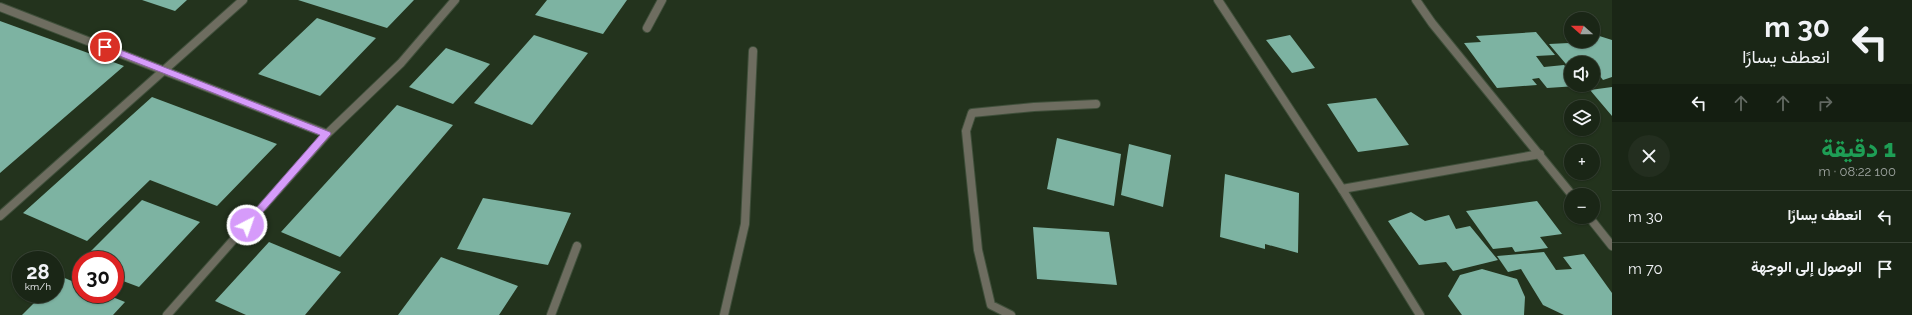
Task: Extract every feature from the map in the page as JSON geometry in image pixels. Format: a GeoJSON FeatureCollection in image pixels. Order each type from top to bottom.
{"type":"FeatureCollection","features":[{"type":"Feature","properties":{"kind":"street"},"geometry":{"type":"LineString","coordinates":[[0,216],[243,0]]}},
{"type":"Feature","properties":{"kind":"street"},"geometry":{"type":"LineString","coordinates":[[167,315],[327,134],[400,62],[455,0]]}},
{"type":"Feature","properties":{"kind":"street"},"geometry":{"type":"LineString","coordinates":[[647,28],[662,0]]}},
{"type":"Feature","properties":{"kind":"street"},"geometry":{"type":"LineString","coordinates":[[1218,0],[1261,68],[1342,189],[1420,315]]}},
{"type":"Feature","properties":{"kind":"street"},"geometry":{"type":"LineString","coordinates":[[1416,0],[1432,23],[1567,188]]}},
{"type":"Feature","properties":{"kind":"street"},"geometry":{"type":"LineString","coordinates":[[0,7],[327,134]]}},
{"type":"Feature","properties":{"kind":"street"},"geometry":{"type":"LineString","coordinates":[[724,315],[745,224],[753,51]]}},
{"type":"Feature","properties":{"kind":"street"},"geometry":{"type":"LineString","coordinates":[[1011,315],[991,305],[978,250],[966,132],[972,112],[1096,104]]}},
{"type":"Feature","properties":{"kind":"street"},"geometry":{"type":"LineString","coordinates":[[1342,189],[1540,154]]}},
{"type":"Feature","properties":{"kind":"street"},"geometry":{"type":"LineString","coordinates":[[1595,224],[1612,246]]}},
{"type":"Feature","properties":{"kind":"street"},"geometry":{"type":"LineString","coordinates":[[552,315],[577,246]]}},
{"type":"Feature","properties":{"kind":"building"},"geometry":{"type":"Polygon","coordinates":[[[142,0],[187,0],[175,11],[142,0]]]}},
{"type":"Feature","properties":{"kind":"building"},"geometry":{"type":"Polygon","coordinates":[[[298,0],[414,0],[387,28],[298,0]]]}},
{"type":"Feature","properties":{"kind":"building"},"geometry":{"type":"Polygon","coordinates":[[[547,0],[627,0],[603,34],[535,15],[547,0]]]}},
{"type":"Feature","properties":{"kind":"building"},"geometry":{"type":"Polygon","coordinates":[[[317,18],[376,38],[320,96],[258,74],[317,18]]]}},
{"type":"Feature","properties":{"kind":"building"},"geometry":{"type":"Polygon","coordinates":[[[0,21],[124,66],[0,173],[0,21]]]}},
{"type":"Feature","properties":{"kind":"building"},"geometry":{"type":"Polygon","coordinates":[[[1536,32],[1555,55],[1536,56],[1544,67],[1564,65],[1564,87],[1547,88],[1539,78],[1532,79],[1537,85],[1497,88],[1464,43],[1481,42],[1476,36],[1536,32]]]}},
{"type":"Feature","properties":{"kind":"building"},"geometry":{"type":"Polygon","coordinates":[[[534,35],[588,53],[532,125],[474,103],[534,35]]]}},
{"type":"Feature","properties":{"kind":"building"},"geometry":{"type":"Polygon","coordinates":[[[1290,35],[1315,68],[1292,73],[1266,40],[1290,35]]]}},
{"type":"Feature","properties":{"kind":"building"},"geometry":{"type":"Polygon","coordinates":[[[1600,36],[1612,40],[1612,77],[1603,80],[1600,76],[1600,56],[1564,56],[1564,62],[1549,44],[1564,43],[1564,48],[1600,48],[1600,36]]]}},
{"type":"Feature","properties":{"kind":"building"},"geometry":{"type":"Polygon","coordinates":[[[446,48],[490,64],[453,104],[409,87],[446,48]]]}},
{"type":"Feature","properties":{"kind":"building"},"geometry":{"type":"Polygon","coordinates":[[[1612,87],[1612,116],[1592,92],[1600,92],[1600,89],[1612,87]]]}},
{"type":"Feature","properties":{"kind":"building"},"geometry":{"type":"Polygon","coordinates":[[[152,97],[277,144],[217,206],[150,180],[87,241],[23,213],[152,97]]]}},
{"type":"Feature","properties":{"kind":"building"},"geometry":{"type":"Polygon","coordinates":[[[1376,98],[1409,145],[1358,152],[1327,104],[1376,98]]]}},
{"type":"Feature","properties":{"kind":"building"},"geometry":{"type":"Polygon","coordinates":[[[397,105],[453,125],[340,257],[281,232],[397,105]]]}},
{"type":"Feature","properties":{"kind":"building"},"geometry":{"type":"Polygon","coordinates":[[[1057,138],[1121,154],[1114,206],[1047,189],[1057,138]]]}},
{"type":"Feature","properties":{"kind":"building"},"geometry":{"type":"Polygon","coordinates":[[[1129,144],[1171,155],[1163,207],[1121,195],[1129,144]]]}},
{"type":"Feature","properties":{"kind":"building"},"geometry":{"type":"Polygon","coordinates":[[[1225,174],[1299,193],[1298,253],[1265,244],[1265,249],[1220,237],[1225,174]]]}},
{"type":"Feature","properties":{"kind":"building"},"geometry":{"type":"Polygon","coordinates":[[[483,198],[571,213],[548,265],[457,249],[483,198]]]}},
{"type":"Feature","properties":{"kind":"building"},"geometry":{"type":"Polygon","coordinates":[[[142,200],[200,222],[139,287],[124,281],[124,251],[91,251],[142,200]]]}},
{"type":"Feature","properties":{"kind":"building"},"geometry":{"type":"Polygon","coordinates":[[[1537,201],[1562,234],[1540,237],[1548,248],[1515,252],[1512,247],[1493,249],[1466,211],[1537,201]]]}},
{"type":"Feature","properties":{"kind":"building"},"geometry":{"type":"Polygon","coordinates":[[[1411,212],[1425,221],[1449,215],[1456,229],[1470,226],[1498,260],[1453,271],[1446,262],[1419,265],[1388,221],[1411,212]]]}},
{"type":"Feature","properties":{"kind":"building"},"geometry":{"type":"Polygon","coordinates":[[[1033,227],[1109,232],[1117,285],[1037,279],[1033,227]]]}},
{"type":"Feature","properties":{"kind":"building"},"geometry":{"type":"Polygon","coordinates":[[[269,242],[341,272],[305,315],[246,315],[215,301],[269,242]]]}},
{"type":"Feature","properties":{"kind":"building"},"geometry":{"type":"Polygon","coordinates":[[[1544,252],[1556,270],[1572,269],[1563,257],[1584,254],[1612,293],[1612,315],[1564,315],[1543,305],[1521,269],[1508,272],[1497,256],[1544,252]]]}},
{"type":"Feature","properties":{"kind":"building"},"geometry":{"type":"Polygon","coordinates":[[[441,257],[518,286],[499,315],[398,315],[441,257]]]}},
{"type":"Feature","properties":{"kind":"building"},"geometry":{"type":"Polygon","coordinates":[[[1482,269],[1517,279],[1525,297],[1524,315],[1462,315],[1448,296],[1460,275],[1482,269]]]}},
{"type":"Feature","properties":{"kind":"building"},"geometry":{"type":"Polygon","coordinates":[[[64,278],[72,281],[72,303],[125,302],[113,315],[22,315],[34,303],[64,303],[64,278]]]}},
{"type":"Feature","properties":{"kind":"route"},"geometry":{"type":"LineString","coordinates":[[105,47],[327,134],[247,225]]}}]}
